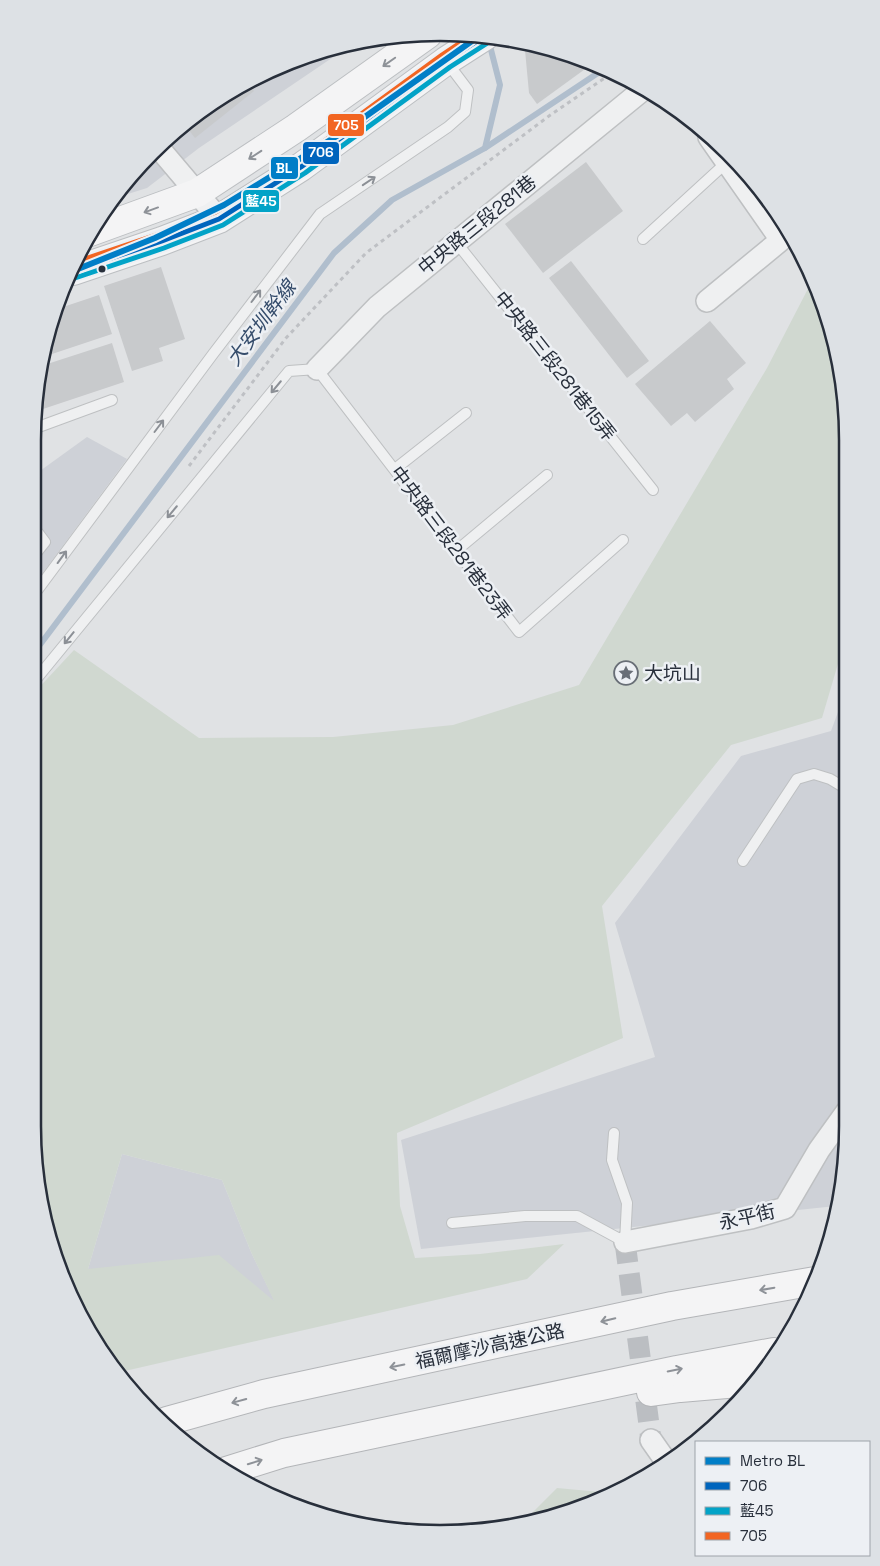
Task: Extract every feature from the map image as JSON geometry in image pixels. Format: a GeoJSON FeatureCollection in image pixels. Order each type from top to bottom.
{"type":"FeatureCollection","features":[{"type":"Feature","properties":{"kind":"main road"},"geometry":{"type":"LineString","coordinates":[[103,227],[196,193],[296,128],[417,42]]}},
{"type":"Feature","properties":{"kind":"main road"},"geometry":{"type":"LineString","coordinates":[[80,269],[162,241],[219,219],[301,166],[446,61],[474,43]]}},
{"type":"Feature","properties":{"kind":"main road","name":"福爾摩沙高速公路"},"geometry":{"type":"LineString","coordinates":[[171,1420],[264,1394],[672,1306],[806,1282]]}},
{"type":"Feature","properties":{"kind":"main road"},"geometry":{"type":"LineString","coordinates":[[235,1467],[284,1453],[678,1370],[768,1353]]}},
{"type":"Feature","properties":{"kind":"main road"},"geometry":{"type":"LineString","coordinates":[[284,1453],[680,1388],[745,1382]]}},
{"type":"Feature","properties":{"kind":"street","name":"中央路三段281巷"},"geometry":{"type":"LineString","coordinates":[[317,369],[377,307],[637,94]]}},
{"type":"Feature","properties":{"kind":"street"},"geometry":{"type":"LineString","coordinates":[[163,153],[219,219]]}},
{"type":"Feature","properties":{"kind":"street"},"geometry":{"type":"LineString","coordinates":[[707,301],[781,240],[727,163]]}},
{"type":"Feature","properties":{"kind":"street","name":"永平街"},"geometry":{"type":"LineString","coordinates":[[625,1242],[751,1218],[785,1208],[819,1150],[839,1121]]}},
{"type":"Feature","properties":{"kind":"street"},"geometry":{"type":"LineString","coordinates":[[651,1440],[663,1457]]}},
{"type":"Feature","properties":{"kind":"lane"},"geometry":{"type":"LineString","coordinates":[[41,585],[218,346],[320,214],[448,127],[465,112],[468,90],[446,61]]}},
{"type":"Feature","properties":{"kind":"lane"},"geometry":{"type":"LineString","coordinates":[[643,239],[726,162]]}},
{"type":"Feature","properties":{"kind":"lane","name":"中央路三段281巷15弄"},"geometry":{"type":"LineString","coordinates":[[456,242],[653,490]]}},
{"type":"Feature","properties":{"kind":"lane"},"geometry":{"type":"LineString","coordinates":[[41,673],[289,371],[317,369]]}},
{"type":"Feature","properties":{"kind":"lane","name":"中央路三段281巷23弄"},"geometry":{"type":"LineString","coordinates":[[317,369],[519,632],[624,540]]}},
{"type":"Feature","properties":{"kind":"lane"},"geometry":{"type":"LineString","coordinates":[[42,426],[112,400]]}},
{"type":"Feature","properties":{"kind":"lane"},"geometry":{"type":"LineString","coordinates":[[395,469],[466,413]]}},
{"type":"Feature","properties":{"kind":"lane"},"geometry":{"type":"LineString","coordinates":[[456,551],[547,475]]}},
{"type":"Feature","properties":{"kind":"lane"},"geometry":{"type":"LineString","coordinates":[[41,537],[45,542],[41,547]]}},
{"type":"Feature","properties":{"kind":"lane"},"geometry":{"type":"LineString","coordinates":[[743,861],[797,779],[814,774],[830,779],[839,784]]}},
{"type":"Feature","properties":{"kind":"lane"},"geometry":{"type":"LineString","coordinates":[[452,1223],[525,1216],[577,1216],[625,1242],[627,1203],[612,1160],[614,1133]]}},
{"type":"Feature","properties":{"kind":"path"},"geometry":{"type":"LineString","coordinates":[[184,472],[286,338],[366,252],[550,116],[606,77]]}},
{"type":"Feature","properties":{"kind":"shaded area"},"geometry":{"type":"Polygon","coordinates":[[[336,55],[199,148],[147,188],[126,195],[140,177],[177,140],[218,108],[264,82],[312,62],[336,55]]]}},
{"type":"Feature","properties":{"kind":"shaded area"},"geometry":{"type":"Polygon","coordinates":[[[808,288],[818,312],[831,362],[838,414],[839,440],[839,660],[822,718],[731,745],[602,906],[623,1038],[397,1133],[400,1206],[415,1258],[480,1254],[564,1244],[527,1279],[125,1371],[108,1348],[82,1302],[72,1279],[55,1229],[45,1178],[41,1126],[41,685],[74,650],[199,738],[333,737],[453,725],[579,685],[767,368],[808,288]],[[122,1154],[88,1269],[219,1255],[274,1301],[251,1252],[222,1180],[122,1154]]]}},
{"type":"Feature","properties":{"kind":"shaded area"},"geometry":{"type":"Polygon","coordinates":[[[87,437],[127,459],[41,575],[41,470],[87,437]]]}},
{"type":"Feature","properties":{"kind":"shaded area"},"geometry":{"type":"Polygon","coordinates":[[[839,709],[839,1126],[838,1152],[830,1207],[421,1249],[401,1140],[655,1057],[615,923],[741,756],[831,731],[839,709]]]}},
{"type":"Feature","properties":{"kind":"shaded area"},"geometry":{"type":"Polygon","coordinates":[[[122,1154],[222,1180],[251,1252],[275,1302],[88,1269],[122,1154]]]}},
{"type":"Feature","properties":{"kind":"shaded area"},"geometry":{"type":"Polygon","coordinates":[[[557,1488],[598,1492],[568,1504],[531,1514],[557,1488]]]}},
{"type":"Feature","properties":{"kind":"building"},"geometry":{"type":"Polygon","coordinates":[[[525,51],[568,62],[585,69],[537,104],[529,93],[525,51]]]}},
{"type":"Feature","properties":{"kind":"building"},"geometry":{"type":"Polygon","coordinates":[[[252,89],[254,91],[195,138],[189,130],[197,124],[218,108],[252,89]]]}},
{"type":"Feature","properties":{"kind":"building"},"geometry":{"type":"Polygon","coordinates":[[[586,162],[623,211],[543,273],[505,224],[586,162]]]}},
{"type":"Feature","properties":{"kind":"building"},"geometry":{"type":"Polygon","coordinates":[[[571,261],[649,361],[627,378],[549,278],[571,261]]]}},
{"type":"Feature","properties":{"kind":"building"},"geometry":{"type":"Polygon","coordinates":[[[161,267],[185,339],[159,348],[163,361],[132,371],[104,286],[161,267]]]}},
{"type":"Feature","properties":{"kind":"building"},"geometry":{"type":"Polygon","coordinates":[[[99,295],[112,334],[51,354],[64,307],[99,295]]]}},
{"type":"Feature","properties":{"kind":"building"},"geometry":{"type":"Polygon","coordinates":[[[710,321],[746,363],[727,379],[734,389],[695,422],[687,413],[671,426],[635,384],[710,321]]]}},
{"type":"Feature","properties":{"kind":"building"},"geometry":{"type":"Polygon","coordinates":[[[112,343],[124,382],[43,409],[49,363],[112,343]]]}},
{"type":"Feature","properties":{"kind":"waterway","name":"大安圳幹線"},"geometry":{"type":"LineString","coordinates":[[41,643],[334,253],[392,200],[485,148],[500,85],[490,45]]}},
{"type":"Feature","properties":{"kind":"waterway"},"geometry":{"type":"LineString","coordinates":[[485,148],[597,74]]}},
{"type":"Feature","properties":{"kind":"tunnel"},"geometry":{"type":"LineString","coordinates":[[625,1242],[651,1440]]}},
{"type":"Feature","properties":{"kind":"metro line","name":"BL"},"geometry":{"type":"LineString","coordinates":[[80,268],[155,238],[224,205],[345,131],[470,42]]}},
{"type":"Feature","properties":{"kind":"transit line","name":"705"},"geometry":{"type":"LineString","coordinates":[[85,259],[216,212],[297,161],[462,42]]}},
{"type":"Feature","properties":{"kind":"transit line","name":"706"},"geometry":{"type":"LineString","coordinates":[[80,269],[162,241],[219,219],[301,167],[446,61],[474,43]]}},
{"type":"Feature","properties":{"kind":"transit line","name":"藍45"},"geometry":{"type":"LineString","coordinates":[[76,278],[164,248],[223,225],[305,173],[450,67],[485,44]]}},
{"type":"Feature","properties":{"kind":"place","name":"大坑山"},"geometry":{"type":"Point","coordinates":[626,673]}}]}
